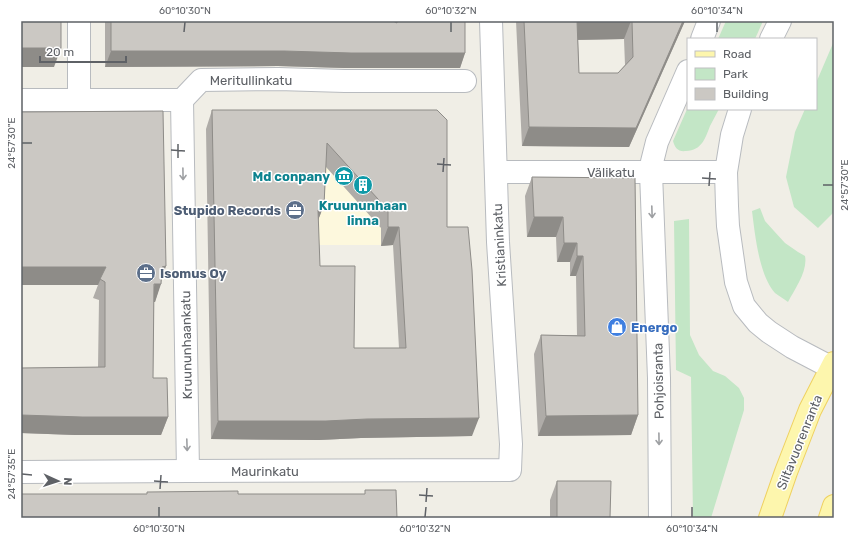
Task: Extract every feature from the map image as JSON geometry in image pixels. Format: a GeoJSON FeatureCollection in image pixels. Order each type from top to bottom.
{"type":"FeatureCollection","features":[{"type":"Feature","properties":{"kind":"main road","name":"Siltavuorenranta"},"geometry":{"type":"LineString","coordinates":[[770,518],[810,410],[833,367]]}},
{"type":"Feature","properties":{"kind":"main road"},"geometry":{"type":"LineString","coordinates":[[830,518],[834,506]]}},
{"type":"Feature","properties":{"kind":"street"},"geometry":{"type":"LineString","coordinates":[[79,21],[79,100]]}},
{"type":"Feature","properties":{"kind":"street","name":"Kristianinkatu"},"geometry":{"type":"LineString","coordinates":[[491,21],[498,242],[511,444],[510,470]]}},
{"type":"Feature","properties":{"kind":"street"},"geometry":{"type":"LineString","coordinates":[[702,38],[709,21]]}},
{"type":"Feature","properties":{"kind":"street"},"geometry":{"type":"LineString","coordinates":[[772,38],[780,21]]}},
{"type":"Feature","properties":{"kind":"street","name":"Pohjoisranta"},"geometry":{"type":"LineString","coordinates":[[660,518],[658,378],[651,173],[657,142],[687,73]]}},
{"type":"Feature","properties":{"kind":"street","name":"Meritullinkatu"},"geometry":{"type":"LineString","coordinates":[[182,100],[201,80],[466,81]]}},
{"type":"Feature","properties":{"kind":"street"},"geometry":{"type":"LineString","coordinates":[[21,100],[182,100]]}},
{"type":"Feature","properties":{"kind":"street","name":"Kruununhaankatu"},"geometry":{"type":"LineString","coordinates":[[182,100],[188,470]]}},
{"type":"Feature","properties":{"kind":"street","name":"Siltavuorenranta"},"geometry":{"type":"LineString","coordinates":[[740,110],[732,135],[726,172],[728,226],[736,282],[744,306],[758,323],[769,332],[792,347],[833,367]]}},
{"type":"Feature","properties":{"kind":"street","name":"Välikatu"},"geometry":{"type":"LineString","coordinates":[[496,172],[726,172]]}},
{"type":"Feature","properties":{"kind":"street","name":"Maurinkatu"},"geometry":{"type":"LineString","coordinates":[[21,472],[188,470],[510,470]]}},
{"type":"Feature","properties":{"kind":"shaded area"},"geometry":{"type":"Polygon","coordinates":[[[284,129],[441,245],[312,245],[284,129]]]}},
{"type":"Feature","properties":{"kind":"green space"},"geometry":{"type":"Polygon","coordinates":[[[726,21],[763,21],[755,38],[718,38],[726,21]]]}},
{"type":"Feature","properties":{"kind":"green space"},"geometry":{"type":"Polygon","coordinates":[[[834,41],[834,212],[818,228],[794,207],[786,177],[795,132],[805,110],[817,110],[817,81],[834,41]]]}},
{"type":"Feature","properties":{"kind":"green space"},"geometry":{"type":"Polygon","coordinates":[[[687,109],[718,110],[702,143],[699,146],[691,150],[681,151],[676,148],[673,141],[687,109]]]}},
{"type":"Feature","properties":{"kind":"green space"},"geometry":{"type":"Polygon","coordinates":[[[760,208],[765,221],[785,243],[805,256],[805,268],[803,274],[788,302],[775,293],[765,276],[761,265],[756,243],[752,211],[760,208]]]}},
{"type":"Feature","properties":{"kind":"green space"},"geometry":{"type":"Polygon","coordinates":[[[689,219],[690,335],[699,355],[713,371],[725,376],[739,388],[744,398],[744,410],[711,518],[693,518],[691,377],[676,370],[674,221],[689,219]]]}},
{"type":"Feature","properties":{"kind":"building"},"geometry":{"type":"Polygon","coordinates":[[[21,21],[61,21],[61,48],[21,48],[21,21]]]}},
{"type":"Feature","properties":{"kind":"building"},"geometry":{"type":"Polygon","coordinates":[[[111,21],[393,21],[397,23],[397,21],[465,21],[465,53],[111,51],[111,21]]]}},
{"type":"Feature","properties":{"kind":"building"},"geometry":{"type":"Polygon","coordinates":[[[524,21],[577,21],[579,73],[618,73],[633,57],[632,21],[683,21],[636,128],[529,127],[524,21]]]}},
{"type":"Feature","properties":{"kind":"building"},"geometry":{"type":"Polygon","coordinates":[[[212,110],[437,110],[447,120],[447,227],[468,227],[472,270],[479,418],[326,421],[218,421],[212,110]],[[327,143],[324,205],[318,210],[320,266],[355,266],[354,348],[406,348],[399,227],[388,227],[388,210],[327,143]]]}},
{"type":"Feature","properties":{"kind":"building"},"geometry":{"type":"Polygon","coordinates":[[[163,111],[166,266],[162,267],[161,284],[154,284],[153,378],[167,378],[168,417],[21,415],[21,368],[105,367],[105,282],[100,279],[106,267],[21,267],[21,112],[163,111]]]}},
{"type":"Feature","properties":{"kind":"building"},"geometry":{"type":"Polygon","coordinates":[[[532,177],[635,178],[638,415],[546,416],[541,335],[585,336],[583,256],[577,256],[577,243],[564,243],[563,217],[534,217],[532,177]]]}},
{"type":"Feature","properties":{"kind":"building"},"geometry":{"type":"Polygon","coordinates":[[[557,481],[611,481],[610,518],[557,518],[557,481]]]}},
{"type":"Feature","properties":{"kind":"building"},"geometry":{"type":"Polygon","coordinates":[[[365,490],[396,490],[397,518],[21,518],[21,494],[147,494],[147,492],[238,491],[238,494],[365,494],[365,490]]]}},
{"type":"Feature","properties":{"kind":"place","name":"Md conpany"},"geometry":{"type":"Point","coordinates":[344,176]}},
{"type":"Feature","properties":{"kind":"place","name":"Kruununhaan linna"},"geometry":{"type":"Point","coordinates":[363,185]}},
{"type":"Feature","properties":{"kind":"place","name":"Stupido Records"},"geometry":{"type":"Point","coordinates":[295,210]}},
{"type":"Feature","properties":{"kind":"place","name":"Isomus Oy"},"geometry":{"type":"Point","coordinates":[146,273]}},
{"type":"Feature","properties":{"kind":"place","name":"Energo"},"geometry":{"type":"Point","coordinates":[617,327]}}]}
